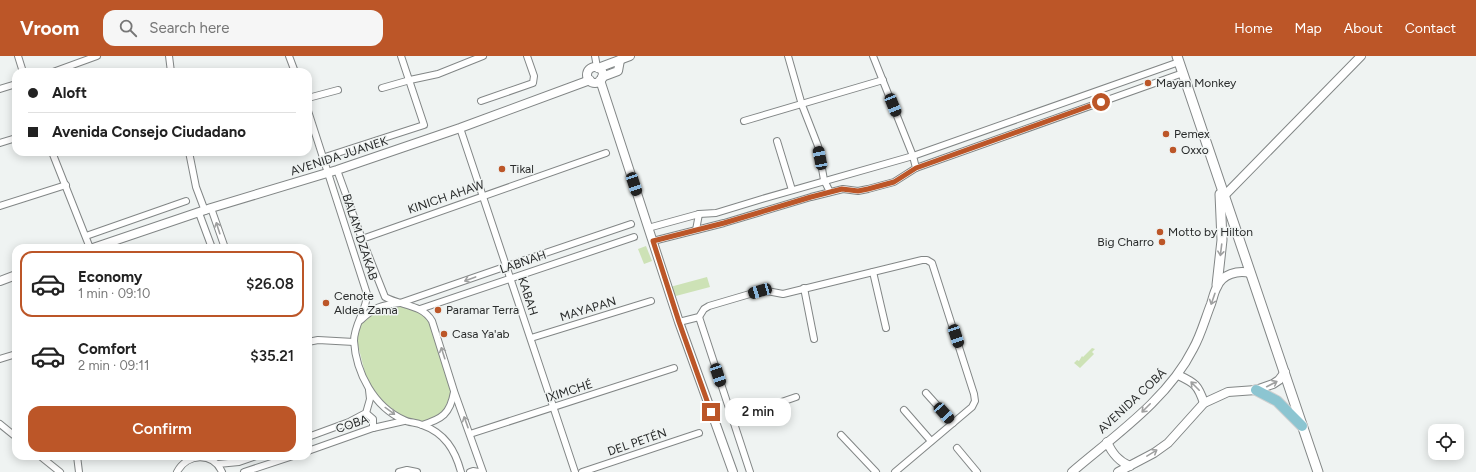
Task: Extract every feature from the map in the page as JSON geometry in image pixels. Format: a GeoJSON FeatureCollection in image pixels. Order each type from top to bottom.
{"type":"FeatureCollection","features":[{"type":"Feature","properties":{"kind":"main road"},"geometry":{"type":"LineString","coordinates":[[1178,59],[1318,472]]}},
{"type":"Feature","properties":{"kind":"main road"},"geometry":{"type":"LineString","coordinates":[[1217,285],[1222,240],[1220,183]]}},
{"type":"Feature","properties":{"kind":"main road"},"geometry":{"type":"LineString","coordinates":[[1256,390],[1277,401],[1302,426]]}},
{"type":"Feature","properties":{"kind":"street"},"geometry":{"type":"LineString","coordinates":[[18,56],[22,68]]}},
{"type":"Feature","properties":{"kind":"street"},"geometry":{"type":"LineString","coordinates":[[64,68],[97,56]]}},
{"type":"Feature","properties":{"kind":"street"},"geometry":{"type":"LineString","coordinates":[[169,56],[170,68]]}},
{"type":"Feature","properties":{"kind":"street"},"geometry":{"type":"LineString","coordinates":[[289,56],[294,68]]}},
{"type":"Feature","properties":{"kind":"street"},"geometry":{"type":"LineString","coordinates":[[322,158],[424,125],[401,56]]}},
{"type":"Feature","properties":{"kind":"street"},"geometry":{"type":"LineString","coordinates":[[382,88],[438,74],[482,56]]}},
{"type":"Feature","properties":{"kind":"street"},"geometry":{"type":"LineString","coordinates":[[481,101],[533,83],[534,76],[527,56]]}},
{"type":"Feature","properties":{"kind":"street"},"geometry":{"type":"LineString","coordinates":[[595,56],[598,67],[602,72],[601,79],[679,322],[733,472]]}},
{"type":"Feature","properties":{"kind":"street"},"geometry":{"type":"LineString","coordinates":[[620,60],[618,71],[595,82],[590,80],[588,71],[592,68],[630,56]]}},
{"type":"Feature","properties":{"kind":"street"},"geometry":{"type":"LineString","coordinates":[[788,56],[802,105],[818,146],[824,180],[830,192]]}},
{"type":"Feature","properties":{"kind":"street"},"geometry":{"type":"LineString","coordinates":[[873,56],[913,156],[916,168]]}},
{"type":"Feature","properties":{"kind":"street"},"geometry":{"type":"LineString","coordinates":[[1224,196],[1361,56]]}},
{"type":"Feature","properties":{"kind":"street"},"geometry":{"type":"LineString","coordinates":[[648,228],[699,214],[716,213],[824,180],[844,176],[913,156],[1178,59]]}},
{"type":"Feature","properties":{"kind":"street"},"geometry":{"type":"LineString","coordinates":[[653,241],[724,223],[842,189],[858,191],[888,184],[894,182],[916,168],[1182,73]]}},
{"type":"Feature","properties":{"kind":"street","name":"AVENIDA JUANEK"},"geometry":{"type":"LineString","coordinates":[[105,244],[205,210],[337,170],[460,128],[590,80]]}},
{"type":"Feature","properties":{"kind":"street"},"geometry":{"type":"LineString","coordinates":[[744,121],[883,80]]}},
{"type":"Feature","properties":{"kind":"street"},"geometry":{"type":"LineString","coordinates":[[0,89],[12,85]]}},
{"type":"Feature","properties":{"kind":"street"},"geometry":{"type":"LineString","coordinates":[[312,97],[338,90]]}},
{"type":"Feature","properties":{"kind":"street","name":"BALAM DZAKAB"},"geometry":{"type":"LineString","coordinates":[[312,124],[367,294],[367,302],[356,328],[354,342],[356,359],[369,390],[388,411],[404,421],[422,424],[448,442],[456,456],[461,472]]}},
{"type":"Feature","properties":{"kind":"street"},"geometry":{"type":"LineString","coordinates":[[995,127],[1000,138]]}},
{"type":"Feature","properties":{"kind":"street","name":"KABAH"},"geometry":{"type":"LineString","coordinates":[[460,128],[484,196],[575,472]]}},
{"type":"Feature","properties":{"kind":"street"},"geometry":{"type":"LineString","coordinates":[[0,143],[12,139]]}},
{"type":"Feature","properties":{"kind":"street"},"geometry":{"type":"LineString","coordinates":[[778,141],[792,190]]}},
{"type":"Feature","properties":{"kind":"street","name":"KINICH AHAW"},"geometry":{"type":"LineString","coordinates":[[362,239],[606,153]]}},
{"type":"Feature","properties":{"kind":"street"},"geometry":{"type":"LineString","coordinates":[[54,156],[89,244]]}},
{"type":"Feature","properties":{"kind":"street"},"geometry":{"type":"LineString","coordinates":[[190,156],[196,187],[205,210],[223,244]]}},
{"type":"Feature","properties":{"kind":"street"},"geometry":{"type":"LineString","coordinates":[[337,170],[385,297],[392,301],[420,309],[428,314],[432,321],[454,391],[483,472]]}},
{"type":"Feature","properties":{"kind":"street"},"geometry":{"type":"LineString","coordinates":[[842,189],[844,176]]}},
{"type":"Feature","properties":{"kind":"street"},"geometry":{"type":"LineString","coordinates":[[0,206],[66,185]]}},
{"type":"Feature","properties":{"kind":"street"},"geometry":{"type":"LineString","coordinates":[[762,198],[765,211]]}},
{"type":"Feature","properties":{"kind":"street"},"geometry":{"type":"LineString","coordinates":[[86,236],[186,201]]}},
{"type":"Feature","properties":{"kind":"street"},"geometry":{"type":"LineString","coordinates":[[205,210],[211,244]]}},
{"type":"Feature","properties":{"kind":"street"},"geometry":{"type":"LineString","coordinates":[[716,213],[724,223]]}},
{"type":"Feature","properties":{"kind":"street"},"geometry":{"type":"LineString","coordinates":[[696,230],[699,214]]}},
{"type":"Feature","properties":{"kind":"street"},"geometry":{"type":"LineString","coordinates":[[139,218],[145,231]]}},
{"type":"Feature","properties":{"kind":"street"},"geometry":{"type":"LineString","coordinates":[[360,321],[370,311],[377,307],[400,303],[631,224]]}},
{"type":"Feature","properties":{"kind":"street","name":"LABNAH"},"geometry":{"type":"LineString","coordinates":[[420,309],[634,237]]}},
{"type":"Feature","properties":{"kind":"street"},"geometry":{"type":"LineString","coordinates":[[679,322],[699,317],[709,306],[760,291],[783,294],[922,260],[927,260],[932,263],[974,394],[974,401],[972,407],[895,472]]}},
{"type":"Feature","properties":{"kind":"street"},"geometry":{"type":"LineString","coordinates":[[873,272],[886,328]]}},
{"type":"Feature","properties":{"kind":"street"},"geometry":{"type":"LineString","coordinates":[[1217,285],[1229,274],[1250,273]]}},
{"type":"Feature","properties":{"kind":"street"},"geometry":{"type":"LineString","coordinates":[[0,281],[12,276]]}},
{"type":"Feature","properties":{"kind":"street","name":"AVENIDA COBÁ"},"geometry":{"type":"LineString","coordinates":[[1072,472],[1137,417],[1178,375],[1194,349],[1217,285]]}},
{"type":"Feature","properties":{"kind":"street"},"geometry":{"type":"LineString","coordinates":[[804,288],[814,339]]}},
{"type":"Feature","properties":{"kind":"street","name":"MAYAPAN"},"geometry":{"type":"LineString","coordinates":[[531,338],[651,301]]}},
{"type":"Feature","properties":{"kind":"street"},"geometry":{"type":"LineString","coordinates":[[699,317],[750,472]]}},
{"type":"Feature","properties":{"kind":"street"},"geometry":{"type":"LineString","coordinates":[[312,341],[318,340],[354,342]]}},
{"type":"Feature","properties":{"kind":"street"},"geometry":{"type":"LineString","coordinates":[[0,359],[12,355]]}},
{"type":"Feature","properties":{"kind":"street","name":"IXIMCHÉ"},"geometry":{"type":"LineString","coordinates":[[470,434],[674,368]]}},
{"type":"Feature","properties":{"kind":"street"},"geometry":{"type":"LineString","coordinates":[[1118,472],[1154,453],[1168,443],[1204,403],[1228,392],[1256,390],[1273,384],[1279,380],[1285,372]]}},
{"type":"Feature","properties":{"kind":"street"},"geometry":{"type":"LineString","coordinates":[[1178,375],[1192,382],[1199,390],[1204,403]]}},
{"type":"Feature","properties":{"kind":"street"},"geometry":{"type":"LineString","coordinates":[[312,436],[349,422],[366,413],[370,400],[369,390]]}},
{"type":"Feature","properties":{"kind":"street"},"geometry":{"type":"LineString","coordinates":[[422,424],[435,421],[443,416],[449,409],[453,400],[454,391]]}},
{"type":"Feature","properties":{"kind":"street"},"geometry":{"type":"LineString","coordinates":[[926,393],[953,423]]}},
{"type":"Feature","properties":{"kind":"street"},"geometry":{"type":"LineString","coordinates":[[732,419],[796,397]]}},
{"type":"Feature","properties":{"kind":"street"},"geometry":{"type":"LineString","coordinates":[[904,410],[931,441]]}},
{"type":"Feature","properties":{"kind":"street"},"geometry":{"type":"LineString","coordinates":[[366,413],[374,419],[373,428]]}},
{"type":"Feature","properties":{"kind":"street","name":"COBA"},"geometry":{"type":"LineString","coordinates":[[312,450],[373,428],[404,421]]}},
{"type":"Feature","properties":{"kind":"street"},"geometry":{"type":"LineString","coordinates":[[0,424],[12,434]]}},
{"type":"Feature","properties":{"kind":"street","name":"DEL PETÉN"},"geometry":{"type":"LineString","coordinates":[[582,472],[699,433]]}},
{"type":"Feature","properties":{"kind":"street"},"geometry":{"type":"LineString","coordinates":[[841,435],[876,472]]}},
{"type":"Feature","properties":{"kind":"street"},"geometry":{"type":"LineString","coordinates":[[1107,442],[1117,458],[1130,466]]}},
{"type":"Feature","properties":{"kind":"street"},"geometry":{"type":"LineString","coordinates":[[957,448],[977,472]]}},
{"type":"Feature","properties":{"kind":"street"},"geometry":{"type":"LineString","coordinates":[[45,460],[60,472]]}},
{"type":"Feature","properties":{"kind":"street"},"geometry":{"type":"LineString","coordinates":[[78,460],[78,472]]}},
{"type":"Feature","properties":{"kind":"street"},"geometry":{"type":"LineString","coordinates":[[177,472],[185,460]]}},
{"type":"Feature","properties":{"kind":"street"},"geometry":{"type":"LineString","coordinates":[[211,460],[218,464],[222,472]]}},
{"type":"Feature","properties":{"kind":"street"},"geometry":{"type":"LineString","coordinates":[[218,464],[245,460]]}},
{"type":"Feature","properties":{"kind":"street"},"geometry":{"type":"LineString","coordinates":[[244,472],[281,460]]}},
{"type":"Feature","properties":{"kind":"street"},"geometry":{"type":"LineString","coordinates":[[399,472],[407,470],[417,472]]}},
{"type":"Feature","properties":{"kind":"street"},"geometry":{"type":"LineString","coordinates":[[470,472],[479,472]]}},
{"type":"Feature","properties":{"kind":"green space"},"geometry":{"type":"Polygon","coordinates":[[[646,246],[652,261],[644,264],[638,249],[646,246]]]}},
{"type":"Feature","properties":{"kind":"green space"},"geometry":{"type":"Polygon","coordinates":[[[707,277],[710,287],[672,297],[670,287],[707,277]]]}},
{"type":"Feature","properties":{"kind":"green space"},"geometry":{"type":"Polygon","coordinates":[[[401,305],[427,315],[452,391],[442,415],[423,423],[404,419],[379,398],[366,377],[357,341],[360,325],[372,313],[389,306],[401,305]]]}},
{"type":"Feature","properties":{"kind":"green space"},"geometry":{"type":"Polygon","coordinates":[[[1092,348],[1095,349],[1092,352],[1094,354],[1080,368],[1074,363],[1077,360],[1079,361],[1082,356],[1083,357],[1092,348]]]}},
{"type":"Feature","properties":{"kind":"place","name":"Mayan Monkey"},"geometry":{"type":"Point","coordinates":[1148,83]}},
{"type":"Feature","properties":{"kind":"place","name":"Pemex"},"geometry":{"type":"Point","coordinates":[1166,134]}},
{"type":"Feature","properties":{"kind":"place","name":"Oxxo"},"geometry":{"type":"Point","coordinates":[1173,150]}},
{"type":"Feature","properties":{"kind":"place","name":"Tikal"},"geometry":{"type":"Point","coordinates":[502,169]}},
{"type":"Feature","properties":{"kind":"place","name":"Motto by Hilton"},"geometry":{"type":"Point","coordinates":[1160,232]}},
{"type":"Feature","properties":{"kind":"place","name":"Big Charro"},"geometry":{"type":"Point","coordinates":[1162,242]}},
{"type":"Feature","properties":{"kind":"place","name":"Cenote Aldea Zama"},"geometry":{"type":"Point","coordinates":[326,303]}},
{"type":"Feature","properties":{"kind":"place","name":"Paramar Terra"},"geometry":{"type":"Point","coordinates":[438,310]}},
{"type":"Feature","properties":{"kind":"place","name":"Casa Ya'ab"},"geometry":{"type":"Point","coordinates":[444,334]}},
{"type":"Feature","properties":{"kind":"route"},"geometry":{"type":"LineString","coordinates":[[711,412],[679,322],[653,241],[724,223],[842,189],[858,191],[894,182],[916,168],[1101,102]]}}]}
